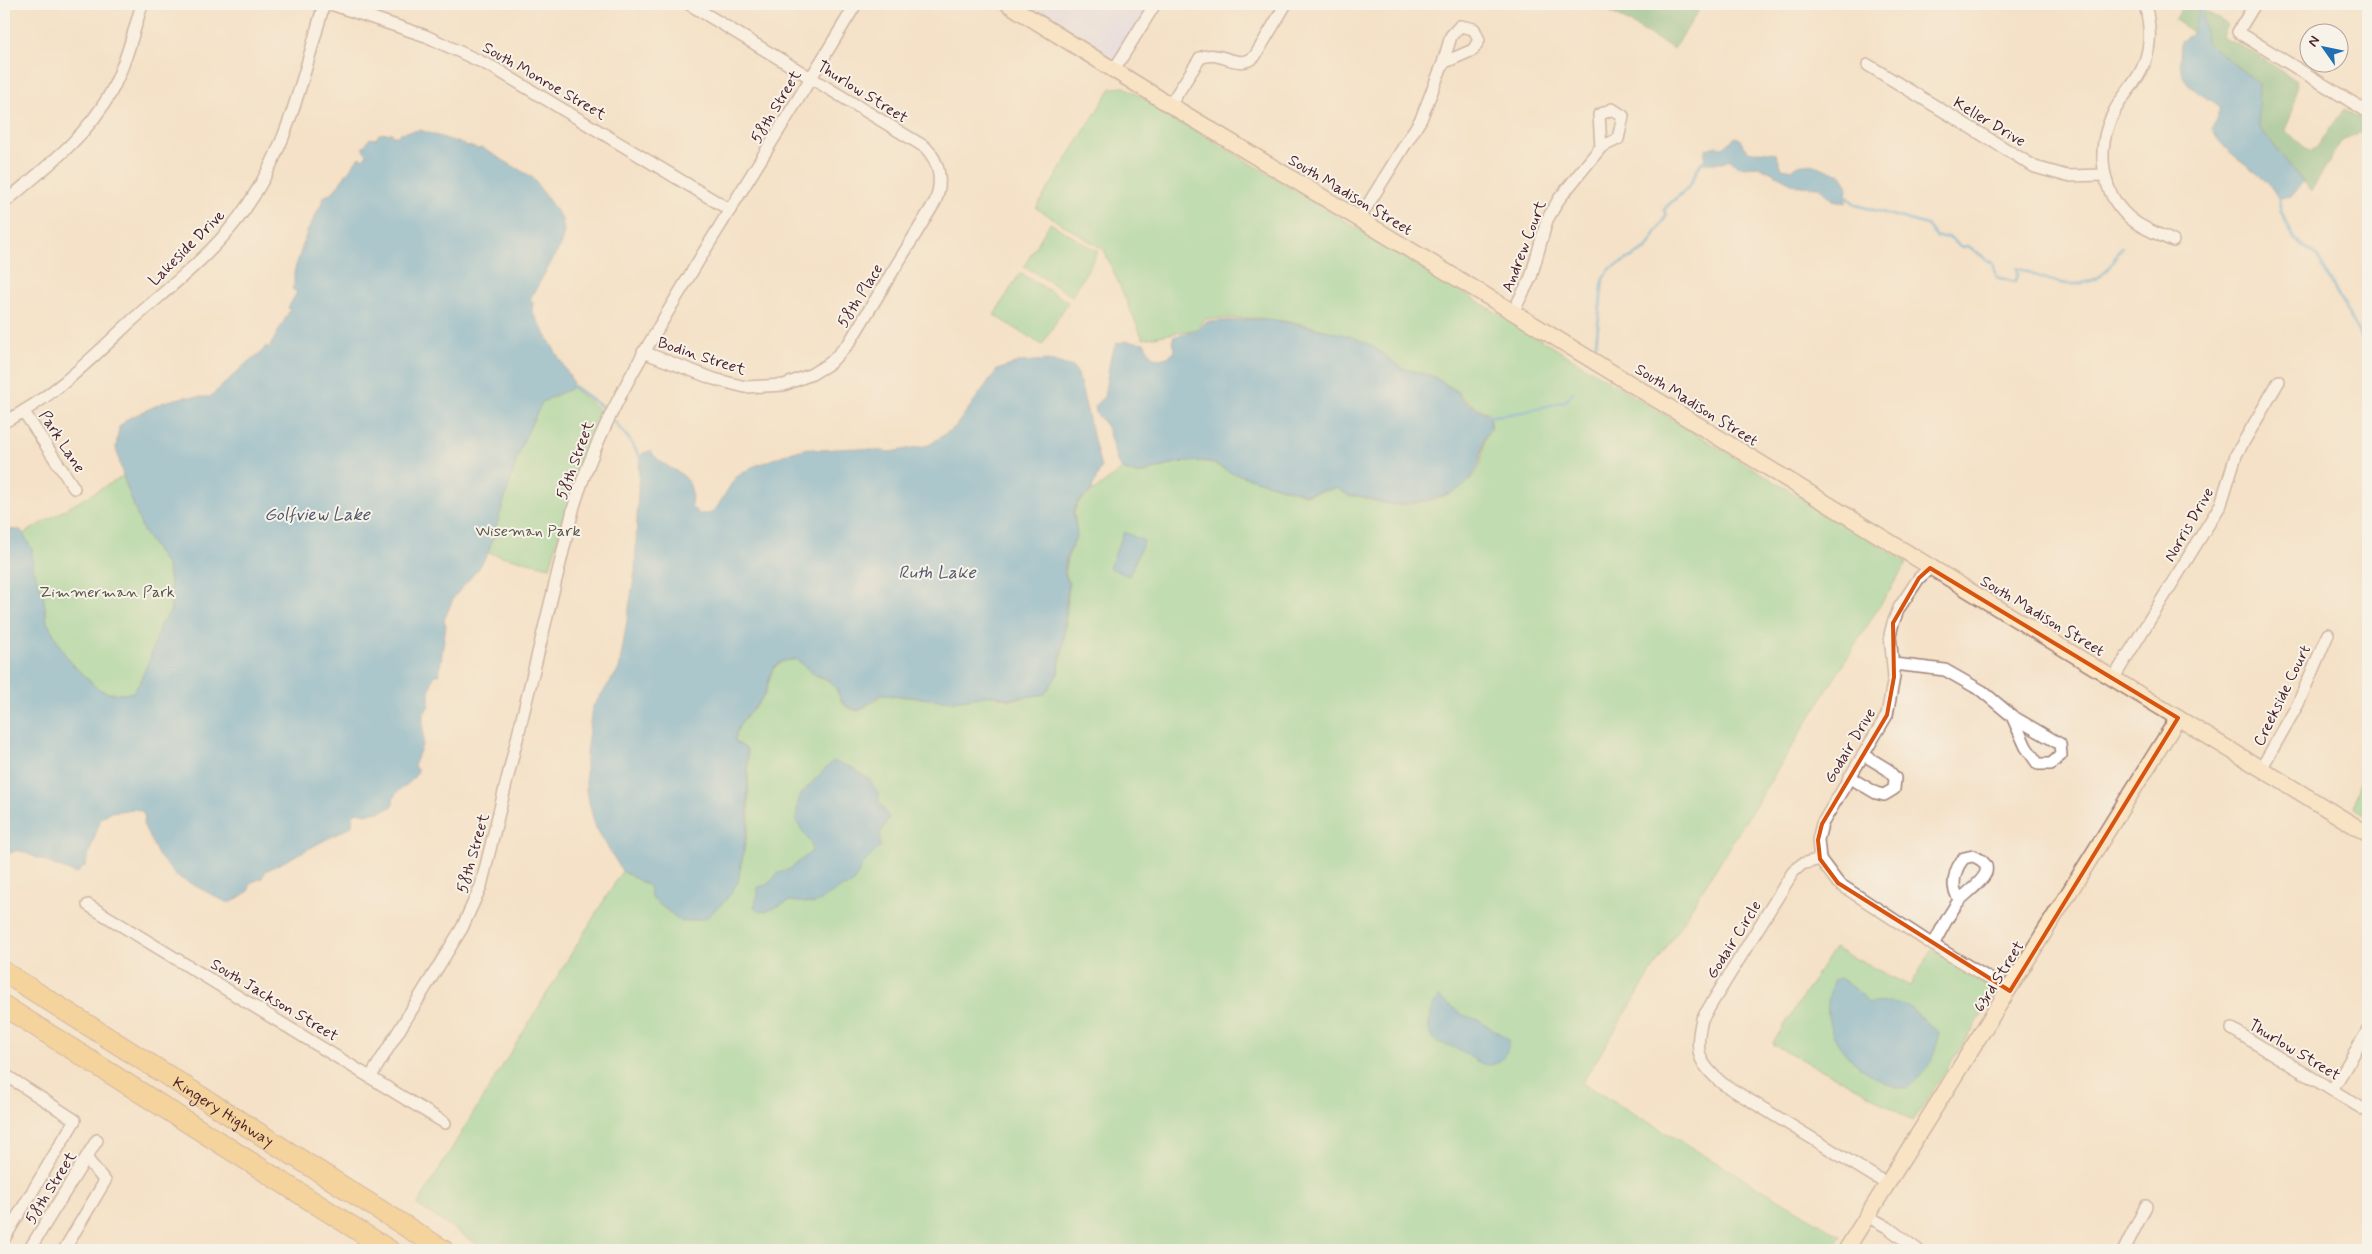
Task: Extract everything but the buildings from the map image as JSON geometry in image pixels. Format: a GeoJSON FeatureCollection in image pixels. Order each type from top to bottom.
{"type":"FeatureCollection","features":[{"type":"Feature","properties":{"kind":"highway","name":"Kingery Highway"},"geometry":{"type":"LineString","coordinates":[[4,972],[443,1250]]}},
{"type":"Feature","properties":{"kind":"highway","name":"Kingery Highway"},"geometry":{"type":"LineString","coordinates":[[4,1006],[389,1250]]}},
{"type":"Feature","properties":{"kind":"highway"},"geometry":{"type":"LineString","coordinates":[[4,1010],[47,1033]]}},
{"type":"Feature","properties":{"kind":"street"},"geometry":{"type":"LineString","coordinates":[[4,203],[63,153],[96,117],[111,92],[122,68],[142,4]]}},
{"type":"Feature","properties":{"kind":"street","name":"Lakeside Drive"},"geometry":{"type":"LineString","coordinates":[[4,422],[24,412],[62,385],[218,242],[246,209],[267,176],[284,140],[324,4]]}},
{"type":"Feature","properties":{"kind":"street","name":"South Monroe Street"},"geometry":{"type":"LineString","coordinates":[[331,4],[426,36],[494,68],[730,210]]}},
{"type":"Feature","properties":{"kind":"street","name":"Thurlow Street"},"geometry":{"type":"LineString","coordinates":[[690,4],[924,147],[932,156],[940,171],[939,193],[909,246]]}},
{"type":"Feature","properties":{"kind":"street","name":"58th Street"},"geometry":{"type":"LineString","coordinates":[[371,1076],[462,928],[481,886],[490,856],[574,506],[593,451],[609,415],[644,352],[856,4]]}},
{"type":"Feature","properties":{"kind":"street","name":"South Madison Street"},"geometry":{"type":"LineString","coordinates":[[1008,4],[1170,105],[2368,834]]}},
{"type":"Feature","properties":{"kind":"street"},"geometry":{"type":"LineString","coordinates":[[1114,70],[1155,4]]}},
{"type":"Feature","properties":{"kind":"street"},"geometry":{"type":"LineString","coordinates":[[1170,105],[1200,58],[1213,54],[1237,62],[1249,61],[1255,56],[1286,4]]}},
{"type":"Feature","properties":{"kind":"street"},"geometry":{"type":"LineString","coordinates":[[2145,4],[2150,27],[2147,55],[2139,75],[2117,106],[2109,123],[2102,157],[2104,175],[2111,191],[2128,217],[2139,225],[2173,241]]}},
{"type":"Feature","properties":{"kind":"street"},"geometry":{"type":"LineString","coordinates":[[2255,4],[2238,32],[2368,112]]}},
{"type":"Feature","properties":{"kind":"street"},"geometry":{"type":"LineString","coordinates":[[1359,219],[1421,119],[1443,62]]}},
{"type":"Feature","properties":{"kind":"street","name":"Keller Drive"},"geometry":{"type":"LineString","coordinates":[[1868,65],[2035,167],[2068,176],[2104,175]]}},
{"type":"Feature","properties":{"kind":"street","name":"Andrew Court"},"geometry":{"type":"LineString","coordinates":[[1513,312],[1530,277],[1542,233],[1553,208],[1601,147]]}},
{"type":"Feature","properties":{"kind":"street","name":"58th Place"},"geometry":{"type":"LineString","coordinates":[[834,359],[855,334],[909,246]]}},
{"type":"Feature","properties":{"kind":"street","name":"Bodin Street"},"geometry":{"type":"LineString","coordinates":[[644,352],[727,384],[755,387],[784,385],[812,374],[834,359]]}},
{"type":"Feature","properties":{"kind":"street","name":"Norris Drive"},"geometry":{"type":"LineString","coordinates":[[2113,679],[2221,504],[2236,455],[2279,381]]}},
{"type":"Feature","properties":{"kind":"street","name":"Park Lane"},"geometry":{"type":"LineString","coordinates":[[24,412],[74,488]]}},
{"type":"Feature","properties":{"kind":"street","name":"Godair Drive"},"geometry":{"type":"LineString","coordinates":[[1820,859],[1818,840],[1822,824],[1887,715],[1892,696],[1894,664],[1890,635],[1892,623],[1899,608],[1919,578],[1930,568]]}},
{"type":"Feature","properties":{"kind":"street","name":"Creekside Court"},"geometry":{"type":"LineString","coordinates":[[2261,769],[2298,704],[2328,634]]}},
{"type":"Feature","properties":{"kind":"street"},"geometry":{"type":"LineString","coordinates":[[1894,664],[1945,670],[1982,691],[2012,716],[2060,744],[2061,755],[2051,764],[2038,764],[2026,747],[2012,716]]}},
{"type":"Feature","properties":{"kind":"street","name":"63rd Street"},"geometry":{"type":"LineString","coordinates":[[1846,1250],[2178,718]]}},
{"type":"Feature","properties":{"kind":"street"},"geometry":{"type":"LineString","coordinates":[[1849,777],[1876,793],[1884,795],[1894,789],[1895,778],[1892,773],[1864,755]]}},
{"type":"Feature","properties":{"kind":"street"},"geometry":{"type":"LineString","coordinates":[[1820,859],[1838,883],[1933,945],[2010,990]]}},
{"type":"Feature","properties":{"kind":"street","name":"Godair Circle"},"geometry":{"type":"LineString","coordinates":[[1820,859],[1802,864],[1793,872],[1702,1019],[1697,1039],[1700,1058],[1708,1071],[1723,1084],[1887,1184]]}},
{"type":"Feature","properties":{"kind":"street"},"geometry":{"type":"LineString","coordinates":[[1933,945],[1960,899]]}},
{"type":"Feature","properties":{"kind":"street","name":"South Jackson Street"},"geometry":{"type":"LineString","coordinates":[[88,905],[445,1122]]}},
{"type":"Feature","properties":{"kind":"street","name":"Thurlow Street"},"geometry":{"type":"LineString","coordinates":[[2232,1029],[2368,1112]]}},
{"type":"Feature","properties":{"kind":"street"},"geometry":{"type":"LineString","coordinates":[[2332,1090],[2368,1030]]}},
{"type":"Feature","properties":{"kind":"street"},"geometry":{"type":"LineString","coordinates":[[4,1074],[75,1120],[4,1239]]}},
{"type":"Feature","properties":{"kind":"street","name":"58th Street"},"geometry":{"type":"LineString","coordinates":[[29,1250],[97,1140]]}},
{"type":"Feature","properties":{"kind":"street"},"geometry":{"type":"LineString","coordinates":[[64,1250],[105,1181],[87,1159]]}},
{"type":"Feature","properties":{"kind":"street"},"geometry":{"type":"LineString","coordinates":[[2124,1250],[2146,1206]]}},
{"type":"Feature","properties":{"kind":"street"},"geometry":{"type":"LineString","coordinates":[[1867,1216],[1887,1227],[1918,1250]]}},
{"type":"Feature","properties":{"kind":"highlighted area"},"geometry":{"type":"Polygon","coordinates":[[[1930,568],[2178,718],[2010,991],[1838,883],[1820,859],[1818,840],[1822,824],[1887,715],[1894,677],[1893,623],[1919,578],[1930,568]]]}},
{"type":"Feature","properties":{"kind":"shaded area"},"geometry":{"type":"Polygon","coordinates":[[[1003,4],[1155,4],[1114,70],[1003,4]]]}},
{"type":"Feature","properties":{"kind":"green space"},"geometry":{"type":"Polygon","coordinates":[[[1597,4],[1703,4],[1674,49],[1597,4]]]}},
{"type":"Feature","properties":{"kind":"green space"},"geometry":{"type":"Polygon","coordinates":[[[2184,4],[2194,4],[2227,24],[2222,37],[2251,51],[2297,81],[2293,111],[2285,130],[2310,152],[2317,147],[2344,109],[2368,123],[2364,131],[2342,140],[2311,191],[2259,127],[2258,117],[2206,42],[2175,20],[2184,4]]]}},
{"type":"Feature","properties":{"kind":"green space"},"geometry":{"type":"Polygon","coordinates":[[[1125,87],[1907,562],[1582,1083],[1841,1236],[1832,1250],[486,1250],[417,1205],[622,871],[649,886],[738,881],[749,825],[748,750],[735,741],[736,733],[742,721],[764,696],[771,673],[777,665],[786,661],[797,660],[812,673],[831,683],[844,705],[852,710],[859,711],[882,695],[953,701],[993,695],[1010,700],[1045,694],[1058,674],[1064,643],[1069,584],[1065,571],[1067,559],[1077,534],[1074,512],[1079,502],[1122,469],[1138,475],[1176,463],[1200,461],[1211,463],[1232,473],[1306,495],[1337,488],[1350,497],[1357,496],[1399,505],[1433,500],[1445,496],[1465,484],[1479,467],[1486,436],[1492,428],[1490,414],[1466,401],[1457,391],[1433,376],[1402,368],[1372,346],[1353,337],[1298,323],[1261,318],[1205,319],[1197,329],[1143,339],[1104,250],[1036,208],[1111,88],[1125,87]]]}},
{"type":"Feature","properties":{"kind":"green space"},"geometry":{"type":"Polygon","coordinates":[[[1050,223],[1098,252],[1072,296],[1024,266],[1050,223]]]}},
{"type":"Feature","properties":{"kind":"green space"},"geometry":{"type":"Polygon","coordinates":[[[1020,273],[1068,302],[1042,345],[994,315],[1020,273]]]}},
{"type":"Feature","properties":{"kind":"green space","name":"Wiseman Park"},"geometry":{"type":"Polygon","coordinates":[[[572,387],[601,411],[573,484],[550,567],[488,553],[521,446],[542,402],[572,387]]]}},
{"type":"Feature","properties":{"kind":"green space","name":"Zimmerman Park"},"geometry":{"type":"Polygon","coordinates":[[[123,476],[143,531],[167,566],[171,588],[171,611],[160,625],[151,656],[139,684],[133,692],[126,694],[108,693],[97,688],[73,665],[64,653],[47,622],[43,594],[33,569],[32,549],[23,534],[123,476]]]}},
{"type":"Feature","properties":{"kind":"green space"},"geometry":{"type":"Polygon","coordinates":[[[2368,737],[2368,816],[2354,808],[2368,737]]]}},
{"type":"Feature","properties":{"kind":"green space"},"geometry":{"type":"Polygon","coordinates":[[[1834,948],[1910,986],[1932,950],[1998,990],[1913,1121],[1859,1089],[1772,1044],[1834,948]]]}},
{"type":"Feature","properties":{"kind":"water"},"geometry":{"type":"Polygon","coordinates":[[[2200,10],[2203,15],[2206,42],[2259,84],[2259,127],[2303,182],[2292,196],[2278,198],[2263,179],[2227,149],[2212,130],[2220,108],[2215,102],[2196,91],[2182,74],[2180,60],[2181,41],[2191,35],[2200,10]]]}},
{"type":"Feature","properties":{"kind":"water","name":"Golfview Lake"},"geometry":{"type":"Polygon","coordinates":[[[420,130],[478,149],[482,148],[532,177],[562,219],[564,232],[560,247],[530,299],[533,303],[532,311],[573,382],[570,389],[542,402],[521,446],[488,553],[479,568],[454,597],[444,620],[446,625],[439,675],[434,675],[429,693],[429,706],[423,715],[423,743],[414,766],[418,771],[410,782],[395,795],[393,806],[377,813],[376,811],[366,814],[357,812],[353,815],[352,826],[266,871],[262,878],[250,883],[249,891],[232,902],[226,902],[176,876],[158,855],[143,824],[145,819],[143,812],[136,809],[110,812],[101,818],[85,866],[76,874],[18,850],[4,856],[4,529],[21,530],[32,549],[33,569],[43,594],[47,622],[73,665],[97,688],[108,693],[126,694],[133,692],[139,684],[151,656],[160,625],[171,611],[171,588],[167,566],[143,531],[123,476],[116,448],[119,427],[127,419],[164,402],[184,397],[210,397],[252,358],[258,356],[266,346],[269,348],[290,310],[288,308],[297,292],[292,289],[294,285],[294,272],[307,232],[323,201],[322,198],[334,191],[359,157],[363,159],[367,154],[362,149],[370,138],[376,139],[379,134],[392,133],[392,136],[398,136],[400,133],[420,130]]]}},
{"type":"Feature","properties":{"kind":"water"},"geometry":{"type":"Polygon","coordinates":[[[1736,137],[1751,152],[1770,152],[1776,154],[1782,168],[1792,170],[1797,166],[1809,164],[1840,173],[1847,184],[1846,203],[1833,200],[1819,187],[1797,186],[1759,166],[1740,167],[1735,165],[1730,159],[1723,163],[1704,163],[1705,149],[1717,146],[1723,147],[1736,137]]]}},
{"type":"Feature","properties":{"kind":"water"},"geometry":{"type":"Polygon","coordinates":[[[1261,319],[1298,324],[1353,337],[1372,346],[1401,368],[1432,376],[1457,392],[1465,402],[1489,415],[1491,428],[1485,437],[1477,468],[1465,485],[1448,494],[1426,500],[1392,504],[1350,496],[1337,488],[1305,494],[1232,473],[1211,462],[1176,463],[1138,474],[1122,469],[1118,464],[1107,427],[1096,413],[1095,405],[1104,397],[1111,355],[1116,344],[1126,341],[1144,343],[1153,358],[1160,359],[1170,356],[1174,351],[1173,337],[1199,329],[1206,322],[1261,319]]]}},
{"type":"Feature","properties":{"kind":"water","name":"Ruth Lake"},"geometry":{"type":"Polygon","coordinates":[[[1049,360],[1073,367],[1078,374],[1101,468],[1091,491],[1078,502],[1073,512],[1077,534],[1066,559],[1064,571],[1068,584],[1063,643],[1057,675],[1045,694],[1010,699],[993,695],[953,701],[881,694],[859,710],[851,708],[842,702],[832,683],[826,678],[813,673],[797,659],[777,664],[771,673],[764,695],[742,721],[736,733],[735,741],[747,750],[748,825],[738,882],[726,900],[706,918],[682,922],[651,898],[649,886],[622,871],[595,826],[586,790],[586,753],[592,708],[619,669],[635,572],[639,466],[643,453],[651,451],[665,465],[685,478],[690,484],[692,493],[691,506],[699,514],[709,514],[717,507],[735,478],[752,467],[786,454],[808,448],[819,450],[854,448],[891,452],[929,445],[955,427],[997,370],[1020,362],[1049,360]]]}},
{"type":"Feature","properties":{"kind":"water"},"geometry":{"type":"Polygon","coordinates":[[[1124,532],[1144,541],[1129,576],[1109,568],[1124,532]]]}},
{"type":"Feature","properties":{"kind":"water"},"geometry":{"type":"Polygon","coordinates":[[[833,761],[853,768],[871,781],[878,794],[879,802],[889,818],[880,834],[880,847],[863,864],[852,885],[842,887],[815,904],[790,901],[767,911],[759,912],[754,907],[758,895],[758,887],[767,885],[778,873],[790,869],[812,851],[811,844],[796,821],[798,802],[802,793],[833,761]]]}},
{"type":"Feature","properties":{"kind":"water"},"geometry":{"type":"Polygon","coordinates":[[[1840,978],[1863,996],[1868,1003],[1893,1002],[1908,1006],[1938,1032],[1934,1056],[1925,1070],[1907,1089],[1896,1087],[1877,1079],[1856,1064],[1838,1044],[1832,1032],[1828,1008],[1829,994],[1834,980],[1840,978]]]}},
{"type":"Feature","properties":{"kind":"water"},"geometry":{"type":"Polygon","coordinates":[[[1438,997],[1463,1015],[1479,1020],[1508,1039],[1505,1056],[1494,1064],[1482,1064],[1459,1050],[1434,1039],[1430,1034],[1429,1020],[1438,997]]]}},
{"type":"Feature","properties":{"kind":"waterway"},"geometry":{"type":"LineString","coordinates":[[2201,15],[2204,4]]}},
{"type":"Feature","properties":{"kind":"waterway"},"geometry":{"type":"LineString","coordinates":[[1596,344],[1603,278],[1610,269],[1646,249],[1666,216],[1664,210],[1688,187],[1702,162],[1708,161]]}},
{"type":"Feature","properties":{"kind":"waterway"},"geometry":{"type":"LineString","coordinates":[[1843,193],[1856,205],[1927,225],[1936,237],[1948,237],[1962,247],[1968,246],[1992,263],[1997,277],[2015,282],[2018,275],[2017,268],[2059,283],[2080,284],[2091,281],[2107,269],[2122,247]]}},
{"type":"Feature","properties":{"kind":"waterway"},"geometry":{"type":"LineString","coordinates":[[2278,195],[2281,211],[2294,239],[2317,256],[2368,350]]}},
{"type":"Feature","properties":{"kind":"waterway"},"geometry":{"type":"LineString","coordinates":[[569,383],[602,407]]}},
{"type":"Feature","properties":{"kind":"waterway"},"geometry":{"type":"LineString","coordinates":[[1487,417],[1523,412],[1566,401],[1573,392]]}},
{"type":"Feature","properties":{"kind":"waterway"},"geometry":{"type":"LineString","coordinates":[[614,421],[629,439],[643,461]]}}]}
